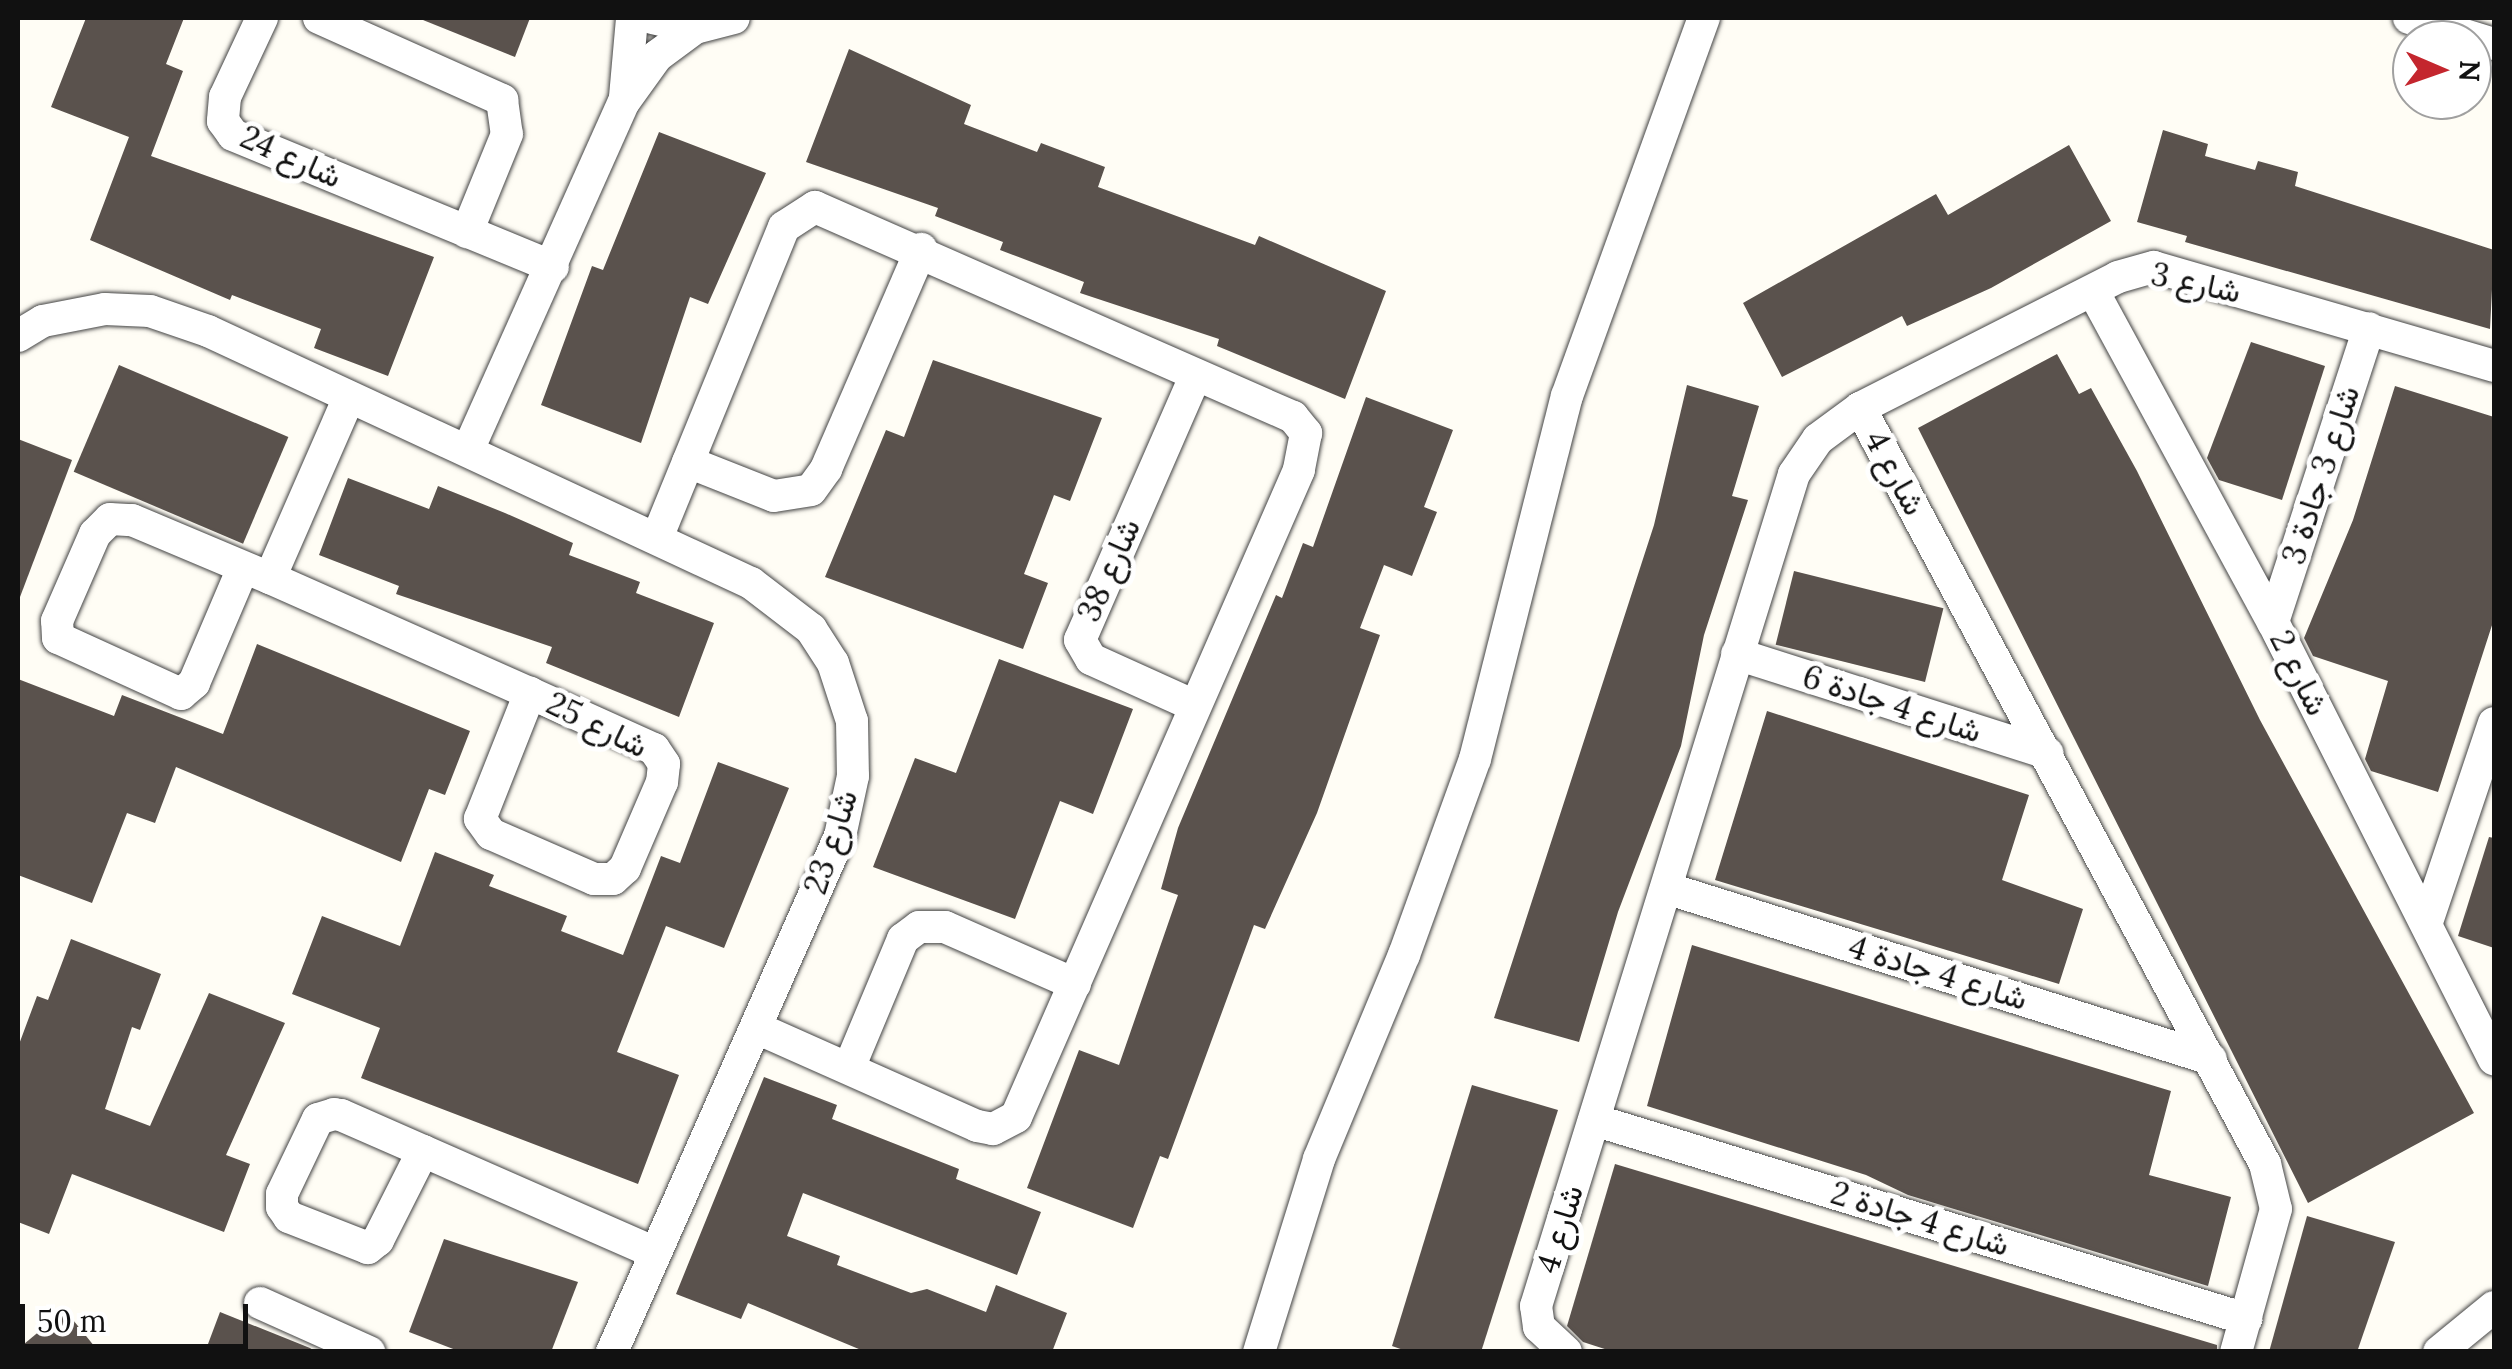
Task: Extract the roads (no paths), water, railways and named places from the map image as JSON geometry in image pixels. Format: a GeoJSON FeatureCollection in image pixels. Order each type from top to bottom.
{"type":"FeatureCollection","features":[{"type":"Feature","properties":{"kind":"street","name":"شارع 24"},"geometry":{"type":"LineString","coordinates":[[262,18],[225,97],[224,121],[233,135],[553,267]]}},
{"type":"Feature","properties":{"kind":"street"},"geometry":{"type":"LineString","coordinates":[[319,18],[502,100],[507,134],[467,232]]}},
{"type":"Feature","properties":{"kind":"street"},"geometry":{"type":"LineString","coordinates":[[624,102],[632,18]]}},
{"type":"Feature","properties":{"kind":"street"},"geometry":{"type":"LineString","coordinates":[[652,18],[695,28]]}},
{"type":"Feature","properties":{"kind":"street"},"geometry":{"type":"LineString","coordinates":[[468,450],[624,102],[657,56],[695,28],[734,18]]}},
{"type":"Feature","properties":{"kind":"street"},"geometry":{"type":"LineString","coordinates":[[1259,1352],[1318,1159],[1404,956],[1475,759],[1567,396],[1704,18]]}},
{"type":"Feature","properties":{"kind":"street"},"geometry":{"type":"LineString","coordinates":[[2409,18],[2494,44]]}},
{"type":"Feature","properties":{"kind":"street"},"geometry":{"type":"LineString","coordinates":[[657,538],[784,227],[799,212],[831,210],[921,249],[1293,417],[1306,433],[1299,470],[1026,1102],[1004,1126],[977,1126],[759,1030]]}},
{"type":"Feature","properties":{"kind":"street"},"geometry":{"type":"LineString","coordinates":[[688,462],[774,496],[811,490],[826,470],[921,249]]}},
{"type":"Feature","properties":{"kind":"street","name":"شارع 3"},"geometry":{"type":"LineString","coordinates":[[1860,408],[2092,292],[2154,268],[2494,366]]}},
{"type":"Feature","properties":{"kind":"street","name":"شارع 2"},"geometry":{"type":"LineString","coordinates":[[2092,292],[2273,622],[2494,1059]]}},
{"type":"Feature","properties":{"kind":"street","name":"شارع 23"},"geometry":{"type":"LineString","coordinates":[[26,321],[105,309],[150,311],[468,450],[780,600],[832,663],[852,720],[854,776],[840,836],[759,1030],[612,1352]]}},
{"type":"Feature","properties":{"kind":"street","name":"شارع 3 جادة 3"},"geometry":{"type":"LineString","coordinates":[[2273,622],[2369,328]]}},
{"type":"Feature","properties":{"kind":"street","name":"شارع 38"},"geometry":{"type":"LineString","coordinates":[[1195,706],[1091,659],[1080,640],[1196,375]]}},
{"type":"Feature","properties":{"kind":"street","name":"شارع 25"},"geometry":{"type":"LineString","coordinates":[[349,398],[256,573],[194,683],[181,694],[58,638],[58,621],[95,534],[110,519],[132,520],[256,573],[530,693],[654,748],[664,764],[633,850],[613,879],[594,879],[491,834],[480,819],[530,693]]}},
{"type":"Feature","properties":{"kind":"street","name":"شارع 4"},"geometry":{"type":"LineString","coordinates":[[1566,1352],[1539,1327],[1536,1306],[1737,654],[1794,474],[1818,439],[1860,408],[2211,1059],[2274,1186],[2276,1209],[2236,1352]]}},
{"type":"Feature","properties":{"kind":"street","name":"شارع 4 جادة 6"},"geometry":{"type":"LineString","coordinates":[[1737,654],[2048,753]]}},
{"type":"Feature","properties":{"kind":"street"},"geometry":{"type":"LineString","coordinates":[[2427,922],[2494,723]]}},
{"type":"Feature","properties":{"kind":"street","name":"شارع 4 جادة 4"},"geometry":{"type":"LineString","coordinates":[[1666,888],[2211,1059]]}},
{"type":"Feature","properties":{"kind":"street"},"geometry":{"type":"LineString","coordinates":[[849,1068],[903,939],[919,926],[945,927],[1074,984]]}},
{"type":"Feature","properties":{"kind":"street"},"geometry":{"type":"LineString","coordinates":[[423,1150],[378,1240],[368,1248],[289,1217],[282,1207],[289,1179],[327,1115],[341,1115],[423,1150],[655,1253]]}},
{"type":"Feature","properties":{"kind":"street","name":"شارع 4 جادة 2"},"geometry":{"type":"LineString","coordinates":[[1594,1120],[2246,1319]]}},
{"type":"Feature","properties":{"kind":"street"},"geometry":{"type":"LineString","coordinates":[[260,1303],[368,1352]]}},
{"type":"Feature","properties":{"kind":"street"},"geometry":{"type":"LineString","coordinates":[[2439,1352],[2494,1307]]}}]}
